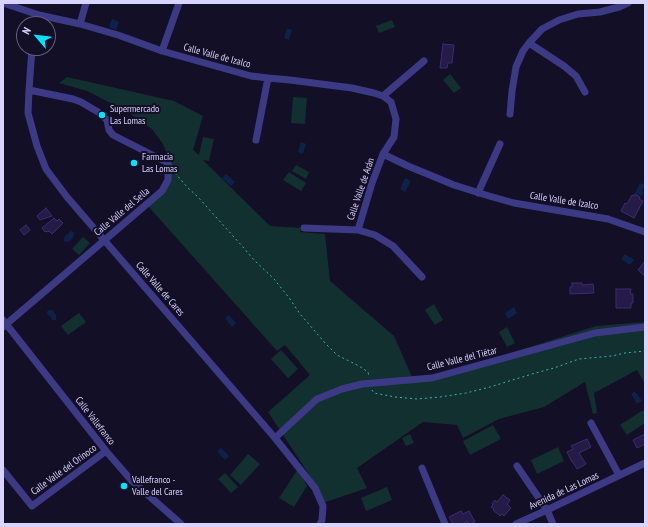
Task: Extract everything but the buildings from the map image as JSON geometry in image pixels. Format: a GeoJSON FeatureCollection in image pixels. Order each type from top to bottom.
{"type":"FeatureCollection","features":[{"type":"Feature","properties":{"kind":"street","name":"Calle Valle de Izalco"},"geometry":{"type":"LineString","coordinates":[[3,3],[39,15],[80,24],[162,52],[251,76],[352,88],[384,96]]}},
{"type":"Feature","properties":{"kind":"street"},"geometry":{"type":"LineString","coordinates":[[80,24],[86,3]]}},
{"type":"Feature","properties":{"kind":"street"},"geometry":{"type":"LineString","coordinates":[[162,52],[179,3]]}},
{"type":"Feature","properties":{"kind":"street"},"geometry":{"type":"LineString","coordinates":[[510,114],[516,67],[523,51],[542,29],[559,20],[578,14],[600,12],[628,3]]}},
{"type":"Feature","properties":{"kind":"street"},"geometry":{"type":"LineString","coordinates":[[529,43],[564,66],[576,76],[585,92]]}},
{"type":"Feature","properties":{"kind":"street","name":"Calle Valle de Cares"},"geometry":{"type":"LineString","coordinates":[[31,56],[28,113],[46,169],[67,197],[275,438],[315,488],[323,506],[322,520],[320,524]]}},
{"type":"Feature","properties":{"kind":"street"},"geometry":{"type":"LineString","coordinates":[[383,154],[394,137],[396,119],[391,102],[384,96],[424,61]]}},
{"type":"Feature","properties":{"kind":"street"},"geometry":{"type":"LineString","coordinates":[[256,140],[268,78]]}},
{"type":"Feature","properties":{"kind":"street","name":"Calle Valle del Sella"},"geometry":{"type":"LineString","coordinates":[[4,324],[162,191],[168,180],[168,163],[113,135],[109,130],[107,120],[103,116],[81,102],[73,99],[29,90]]}},
{"type":"Feature","properties":{"kind":"street"},"geometry":{"type":"LineString","coordinates":[[478,193],[500,144]]}},
{"type":"Feature","properties":{"kind":"street","name":"Calle Valle de Izalco"},"geometry":{"type":"LineString","coordinates":[[383,154],[478,193],[514,203],[608,219],[645,232]]}},
{"type":"Feature","properties":{"kind":"street","name":"Calle Valle de Arán"},"geometry":{"type":"LineString","coordinates":[[358,230],[372,183],[383,154]]}},
{"type":"Feature","properties":{"kind":"street","name":"Calle Valle de Arán"},"geometry":{"type":"LineString","coordinates":[[304,228],[358,230],[375,235],[393,246],[422,277]]}},
{"type":"Feature","properties":{"kind":"street","name":"Calle Vallefranco"},"geometry":{"type":"LineString","coordinates":[[4,324],[106,452],[131,480],[181,524]]}},
{"type":"Feature","properties":{"kind":"street","name":"Calle Valle del Tiétar"},"geometry":{"type":"LineString","coordinates":[[275,438],[317,399],[342,389],[370,383],[432,378],[595,332],[645,327]]}},
{"type":"Feature","properties":{"kind":"street"},"geometry":{"type":"LineString","coordinates":[[592,423],[619,475]]}},
{"type":"Feature","properties":{"kind":"street","name":"Calle Valle del Orinoco"},"geometry":{"type":"LineString","coordinates":[[3,470],[32,506],[106,452]]}},
{"type":"Feature","properties":{"kind":"street","name":"Avenida de Las Lomas"},"geometry":{"type":"LineString","coordinates":[[516,524],[645,463]]}},
{"type":"Feature","properties":{"kind":"street"},"geometry":{"type":"LineString","coordinates":[[517,466],[547,510],[553,524]]}},
{"type":"Feature","properties":{"kind":"street"},"geometry":{"type":"LineString","coordinates":[[422,468],[445,524]]}},
{"type":"Feature","properties":{"kind":"path"},"geometry":{"type":"LineString","coordinates":[[175,173],[254,260],[274,279],[300,314],[326,344],[337,354],[368,372],[374,393],[417,399],[466,393],[554,368],[579,359],[645,351]]}},
{"type":"Feature","properties":{"kind":"green space"},"geometry":{"type":"Polygon","coordinates":[[[392,20],[395,27],[379,33],[376,26],[392,20]]]}},
{"type":"Feature","properties":{"kind":"green space"},"geometry":{"type":"Polygon","coordinates":[[[450,74],[461,88],[454,93],[443,80],[450,74]]]}},
{"type":"Feature","properties":{"kind":"green space"},"geometry":{"type":"Polygon","coordinates":[[[67,77],[174,101],[203,116],[193,150],[199,155],[203,137],[214,139],[209,161],[203,160],[270,226],[301,228],[300,232],[325,234],[330,281],[394,336],[412,377],[436,374],[473,365],[596,326],[645,322],[645,384],[637,370],[594,393],[597,413],[593,414],[585,382],[544,407],[499,419],[463,438],[457,425],[423,422],[357,468],[367,488],[323,503],[316,485],[268,412],[310,375],[285,345],[277,351],[148,206],[163,194],[171,164],[163,144],[152,129],[128,112],[87,91],[59,83],[67,77]]]}},
{"type":"Feature","properties":{"kind":"green space"},"geometry":{"type":"Polygon","coordinates":[[[293,97],[307,98],[305,124],[291,123],[293,97]]]}},
{"type":"Feature","properties":{"kind":"green space"},"geometry":{"type":"Polygon","coordinates":[[[296,165],[309,172],[306,179],[292,171],[296,165]]]}},
{"type":"Feature","properties":{"kind":"green space"},"geometry":{"type":"Polygon","coordinates":[[[289,172],[306,183],[301,191],[283,180],[289,172]]]}},
{"type":"Feature","properties":{"kind":"green space"},"geometry":{"type":"Polygon","coordinates":[[[83,237],[90,243],[79,255],[72,249],[83,237]]]}},
{"type":"Feature","properties":{"kind":"green space"},"geometry":{"type":"Polygon","coordinates":[[[434,304],[443,320],[435,325],[425,310],[434,304]]]}},
{"type":"Feature","properties":{"kind":"green space"},"geometry":{"type":"Polygon","coordinates":[[[79,313],[86,322],[68,335],[61,326],[79,313]]]}},
{"type":"Feature","properties":{"kind":"green space"},"geometry":{"type":"Polygon","coordinates":[[[507,327],[515,343],[507,347],[499,332],[507,327]]]}},
{"type":"Feature","properties":{"kind":"green space"},"geometry":{"type":"Polygon","coordinates":[[[281,350],[298,369],[288,378],[271,359],[281,350]]]}},
{"type":"Feature","properties":{"kind":"green space"},"geometry":{"type":"Polygon","coordinates":[[[643,410],[645,414],[645,423],[627,435],[620,425],[643,410]]]}},
{"type":"Feature","properties":{"kind":"green space"},"geometry":{"type":"Polygon","coordinates":[[[493,425],[501,439],[470,455],[463,441],[493,425]]]}},
{"type":"Feature","properties":{"kind":"green space"},"geometry":{"type":"Polygon","coordinates":[[[410,434],[414,443],[406,446],[402,438],[410,434]]]}},
{"type":"Feature","properties":{"kind":"green space"},"geometry":{"type":"Polygon","coordinates":[[[558,447],[564,461],[537,474],[531,460],[558,447]]]}},
{"type":"Feature","properties":{"kind":"green space"},"geometry":{"type":"Polygon","coordinates":[[[248,454],[260,464],[241,485],[230,475],[248,454]]]}},
{"type":"Feature","properties":{"kind":"green space"},"geometry":{"type":"Polygon","coordinates":[[[298,469],[307,486],[294,507],[279,498],[298,469]]]}},
{"type":"Feature","properties":{"kind":"green space"},"geometry":{"type":"Polygon","coordinates":[[[225,473],[238,487],[231,493],[218,479],[225,473]]]}},
{"type":"Feature","properties":{"kind":"green space"},"geometry":{"type":"Polygon","coordinates":[[[387,487],[392,500],[366,511],[361,498],[387,487]]]}},
{"type":"Feature","properties":{"kind":"water"},"geometry":{"type":"Polygon","coordinates":[[[112,19],[119,22],[116,30],[109,27],[112,19]]]}},
{"type":"Feature","properties":{"kind":"water"},"geometry":{"type":"Polygon","coordinates":[[[287,28],[292,30],[289,40],[284,38],[287,28]]]}},
{"type":"Feature","properties":{"kind":"water"},"geometry":{"type":"Polygon","coordinates":[[[301,142],[306,144],[303,154],[298,152],[301,142]]]}},
{"type":"Feature","properties":{"kind":"water"},"geometry":{"type":"Polygon","coordinates":[[[226,174],[235,182],[231,186],[222,178],[226,174]]]}},
{"type":"Feature","properties":{"kind":"water"},"geometry":{"type":"Polygon","coordinates":[[[405,178],[411,181],[405,192],[400,189],[405,178]]]}},
{"type":"Feature","properties":{"kind":"water"},"geometry":{"type":"Polygon","coordinates":[[[640,183],[645,185],[642,191],[642,196],[635,193],[640,183]]]}},
{"type":"Feature","properties":{"kind":"water"},"geometry":{"type":"Polygon","coordinates":[[[71,231],[74,232],[73,238],[67,242],[64,241],[65,236],[71,231]]]}},
{"type":"Feature","properties":{"kind":"water"},"geometry":{"type":"Polygon","coordinates":[[[625,254],[634,260],[630,265],[621,259],[625,254]]]}},
{"type":"Feature","properties":{"kind":"water"},"geometry":{"type":"Polygon","coordinates":[[[514,307],[517,313],[508,319],[505,313],[514,307]]]}},
{"type":"Feature","properties":{"kind":"water"},"geometry":{"type":"Polygon","coordinates":[[[48,310],[53,311],[56,315],[56,320],[52,320],[48,315],[48,310]]]}},
{"type":"Feature","properties":{"kind":"water"},"geometry":{"type":"Polygon","coordinates":[[[229,315],[236,323],[232,327],[225,318],[229,315]]]}},
{"type":"Feature","properties":{"kind":"water"},"geometry":{"type":"Polygon","coordinates":[[[635,391],[642,401],[637,404],[631,394],[635,391]]]}},
{"type":"Feature","properties":{"kind":"water"},"geometry":{"type":"Polygon","coordinates":[[[221,448],[229,456],[225,460],[217,451],[221,448]]]}},
{"type":"Feature","properties":{"kind":"place","name":"Supermercado Las Lomas"},"geometry":{"type":"Point","coordinates":[102,115]}},
{"type":"Feature","properties":{"kind":"place","name":"Farmacia Las Lomas"},"geometry":{"type":"Point","coordinates":[134,163]}},
{"type":"Feature","properties":{"kind":"place","name":"Vallefranco - Valle del Cares"},"geometry":{"type":"Point","coordinates":[124,486]}}]}
